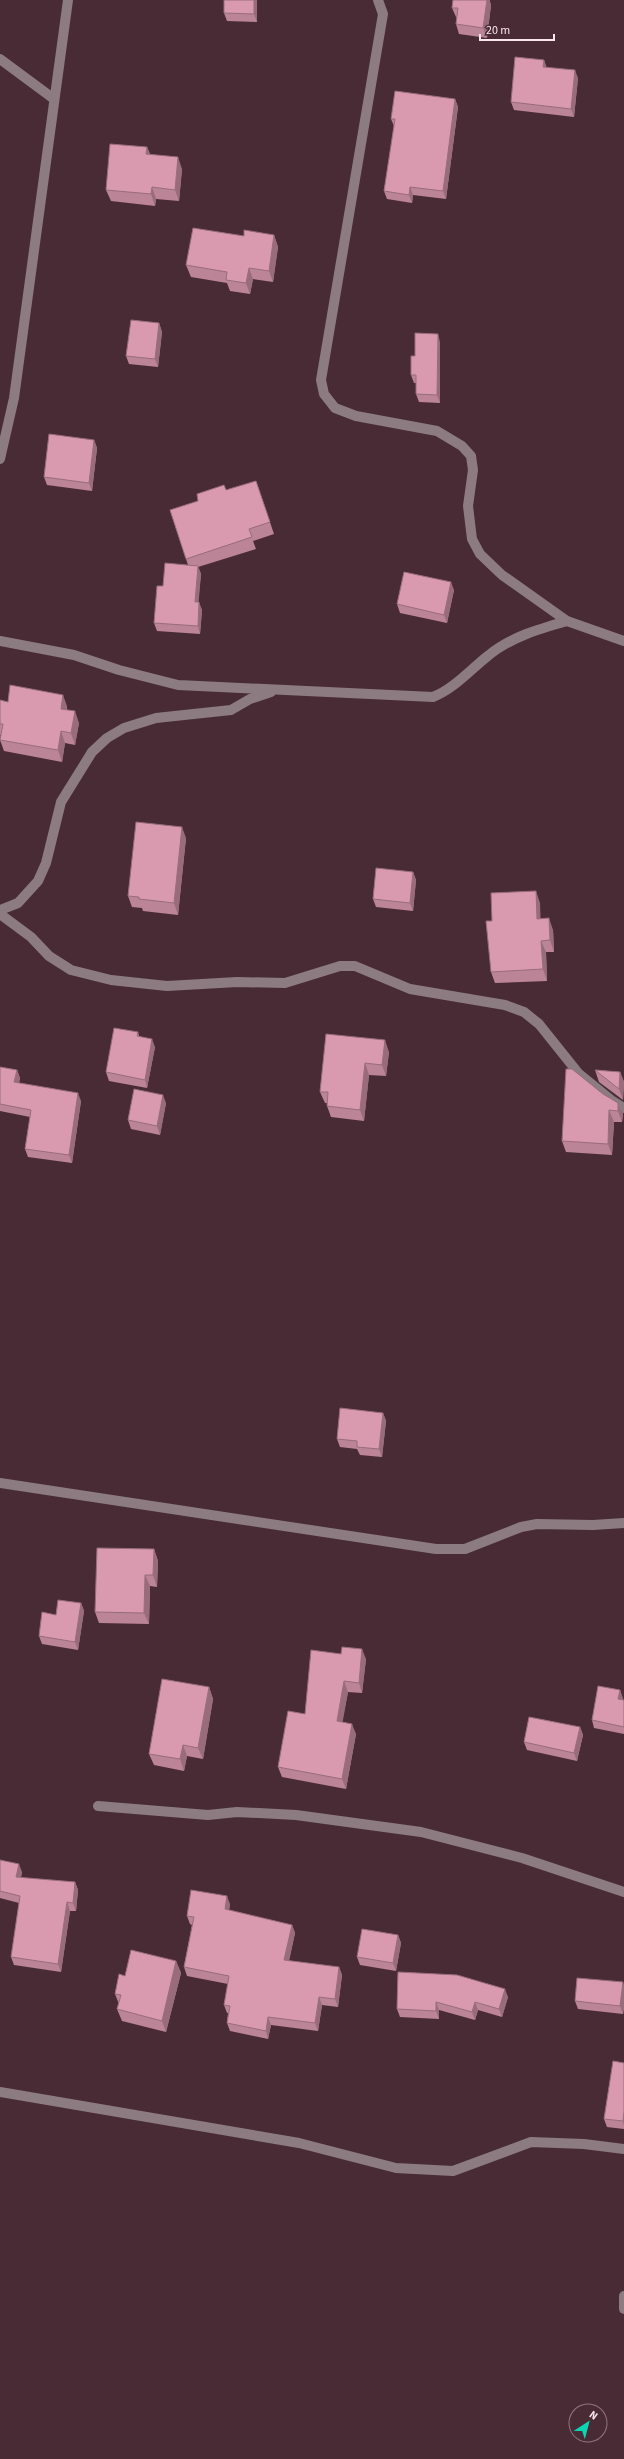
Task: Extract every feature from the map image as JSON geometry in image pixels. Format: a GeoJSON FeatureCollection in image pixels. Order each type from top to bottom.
{"type":"FeatureCollection","features":[{"type":"Feature","properties":{"kind":"street"},"geometry":{"type":"LineString","coordinates":[[0,459],[14,398],[68,0]]}},
{"type":"Feature","properties":{"kind":"street"},"geometry":{"type":"LineString","coordinates":[[378,0],[383,14],[321,380],[324,394],[335,408],[356,416],[436,431],[462,446],[471,456],[473,470],[468,506],[472,539],[480,554],[502,575],[567,621],[624,641]]}},
{"type":"Feature","properties":{"kind":"street"},"geometry":{"type":"LineString","coordinates":[[0,59],[54,99]]}},
{"type":"Feature","properties":{"kind":"street"},"geometry":{"type":"LineString","coordinates":[[0,641],[74,655],[119,670],[178,685],[433,697],[447,690],[490,654],[530,631],[567,621]]}},
{"type":"Feature","properties":{"kind":"street"},"geometry":{"type":"LineString","coordinates":[[0,910],[18,903],[38,881],[46,863],[61,802],[92,752],[107,738],[124,728],[156,718],[231,710],[250,699],[276,690]]}},
{"type":"Feature","properties":{"kind":"street"},"geometry":{"type":"LineString","coordinates":[[0,914],[31,937],[49,956],[71,970],[111,980],[167,986],[237,982],[284,983],[340,966],[355,966],[410,989],[505,1005],[524,1012],[539,1024],[579,1074],[610,1100],[624,1108]]}},
{"type":"Feature","properties":{"kind":"street"},"geometry":{"type":"LineString","coordinates":[[0,1483],[436,1549],[465,1549],[526,1526],[593,1526],[624,1522]]}},
{"type":"Feature","properties":{"kind":"street"},"geometry":{"type":"LineString","coordinates":[[98,1806],[208,1815],[237,1812],[296,1815],[421,1832],[522,1858],[624,1892]]}},
{"type":"Feature","properties":{"kind":"street"},"geometry":{"type":"LineString","coordinates":[[0,2092],[299,2143],[396,2168],[453,2171],[531,2142],[584,2144],[624,2149]]}},
{"type":"Feature","properties":{"kind":"street"},"geometry":{"type":"LineString","coordinates":[[624,2296],[624,2309]]}},
{"type":"Feature","properties":{"kind":"building"},"geometry":{"type":"Polygon","coordinates":[[[224,0],[254,0],[254,14],[224,13],[224,0]]]}},
{"type":"Feature","properties":{"kind":"building"},"geometry":{"type":"Polygon","coordinates":[[[453,0],[487,0],[483,28],[456,24],[458,8],[452,8],[453,0]]]}},
{"type":"Feature","properties":{"kind":"building"},"geometry":{"type":"Polygon","coordinates":[[[515,57],[544,60],[543,67],[575,70],[571,109],[511,102],[515,57]]]}},
{"type":"Feature","properties":{"kind":"building"},"geometry":{"type":"Polygon","coordinates":[[[395,91],[455,99],[443,191],[410,187],[409,195],[384,191],[395,119],[391,119],[395,91]]]}},
{"type":"Feature","properties":{"kind":"building"},"geometry":{"type":"Polygon","coordinates":[[[110,144],[147,147],[146,154],[178,157],[175,190],[152,187],[151,194],[106,190],[110,144]]]}},
{"type":"Feature","properties":{"kind":"building"},"geometry":{"type":"Polygon","coordinates":[[[193,228],[244,236],[244,230],[274,235],[269,271],[249,268],[246,283],[226,280],[227,272],[186,265],[193,228]]]}},
{"type":"Feature","properties":{"kind":"building"},"geometry":{"type":"Polygon","coordinates":[[[131,320],[159,323],[155,359],[126,356],[131,320]]]}},
{"type":"Feature","properties":{"kind":"building"},"geometry":{"type":"Polygon","coordinates":[[[415,333],[438,334],[437,395],[416,394],[416,375],[411,375],[411,356],[415,356],[415,333]]]}},
{"type":"Feature","properties":{"kind":"building"},"geometry":{"type":"Polygon","coordinates":[[[49,434],[94,440],[89,483],[44,477],[49,434]]]}},
{"type":"Feature","properties":{"kind":"building"},"geometry":{"type":"Polygon","coordinates":[[[256,481],[270,522],[249,529],[252,537],[186,559],[170,510],[198,501],[197,494],[224,485],[226,490],[256,481]]]}},
{"type":"Feature","properties":{"kind":"building"},"geometry":{"type":"Polygon","coordinates":[[[165,563],[198,566],[195,602],[199,602],[198,626],[154,623],[157,586],[163,586],[165,563]]]}},
{"type":"Feature","properties":{"kind":"building"},"geometry":{"type":"Polygon","coordinates":[[[404,572],[451,582],[444,615],[397,604],[404,572]]]}},
{"type":"Feature","properties":{"kind":"building"},"geometry":{"type":"Polygon","coordinates":[[[10,685],[63,695],[61,709],[75,711],[71,733],[61,731],[58,750],[0,740],[3,724],[0,724],[0,700],[8,702],[10,685]]]}},
{"type":"Feature","properties":{"kind":"building"},"geometry":{"type":"Polygon","coordinates":[[[136,822],[182,827],[174,903],[139,899],[139,897],[128,896],[136,822]]]}},
{"type":"Feature","properties":{"kind":"building"},"geometry":{"type":"Polygon","coordinates":[[[376,868],[413,872],[410,903],[373,899],[376,868]]]}},
{"type":"Feature","properties":{"kind":"building"},"geometry":{"type":"Polygon","coordinates":[[[536,891],[537,919],[549,918],[550,940],[541,941],[543,969],[491,972],[486,921],[492,921],[491,893],[536,891]]]}},
{"type":"Feature","properties":{"kind":"building"},"geometry":{"type":"Polygon","coordinates":[[[114,1028],[138,1032],[137,1036],[152,1039],[145,1080],[106,1072],[114,1028]]]}},
{"type":"Feature","properties":{"kind":"building"},"geometry":{"type":"Polygon","coordinates":[[[326,1034],[385,1040],[382,1065],[365,1063],[360,1110],[327,1106],[328,1092],[320,1092],[326,1034]]]}},
{"type":"Feature","properties":{"kind":"building"},"geometry":{"type":"Polygon","coordinates":[[[0,1067],[17,1070],[14,1082],[78,1093],[69,1155],[25,1149],[31,1110],[0,1104],[0,1067]]]}},
{"type":"Feature","properties":{"kind":"building"},"geometry":{"type":"Polygon","coordinates":[[[566,1069],[572,1069],[603,1094],[618,1103],[618,1111],[609,1110],[608,1144],[562,1141],[566,1069]]]}},
{"type":"Feature","properties":{"kind":"building"},"geometry":{"type":"Polygon","coordinates":[[[595,1070],[620,1072],[619,1089],[595,1070]]]}},
{"type":"Feature","properties":{"kind":"building"},"geometry":{"type":"Polygon","coordinates":[[[134,1089],[163,1095],[157,1126],[128,1120],[134,1089]]]}},
{"type":"Feature","properties":{"kind":"building"},"geometry":{"type":"Polygon","coordinates":[[[340,1408],[383,1413],[379,1449],[357,1447],[357,1441],[337,1439],[340,1408]]]}},
{"type":"Feature","properties":{"kind":"building"},"geometry":{"type":"Polygon","coordinates":[[[97,1548],[154,1549],[153,1575],[145,1575],[144,1613],[95,1612],[97,1548]]]}},
{"type":"Feature","properties":{"kind":"building"},"geometry":{"type":"Polygon","coordinates":[[[58,1600],[81,1603],[75,1642],[39,1636],[42,1612],[56,1615],[58,1600]]]}},
{"type":"Feature","properties":{"kind":"building"},"geometry":{"type":"Polygon","coordinates":[[[342,1647],[362,1649],[359,1683],[344,1681],[337,1721],[352,1724],[342,1779],[278,1767],[288,1711],[305,1714],[311,1650],[341,1654],[342,1647]]]}},
{"type":"Feature","properties":{"kind":"building"},"geometry":{"type":"Polygon","coordinates":[[[162,1679],[209,1687],[198,1748],[183,1745],[180,1759],[149,1754],[162,1679]]]}},
{"type":"Feature","properties":{"kind":"building"},"geometry":{"type":"Polygon","coordinates":[[[598,1686],[620,1690],[618,1699],[624,1700],[624,1727],[592,1720],[598,1686]]]}},
{"type":"Feature","properties":{"kind":"building"},"geometry":{"type":"Polygon","coordinates":[[[529,1717],[580,1727],[574,1753],[524,1742],[529,1717]]]}},
{"type":"Feature","properties":{"kind":"building"},"geometry":{"type":"Polygon","coordinates":[[[0,1860],[19,1864],[16,1877],[75,1882],[73,1903],[67,1902],[58,1964],[11,1957],[20,1896],[0,1891],[0,1860]]]}},
{"type":"Feature","properties":{"kind":"building"},"geometry":{"type":"Polygon","coordinates":[[[191,1890],[227,1896],[225,1909],[292,1925],[284,1960],[339,1967],[335,1999],[319,1997],[315,2023],[268,2017],[266,2031],[227,2023],[230,2006],[224,2005],[229,1976],[184,1967],[194,1917],[187,1916],[191,1890]]]}},
{"type":"Feature","properties":{"kind":"building"},"geometry":{"type":"Polygon","coordinates":[[[362,1929],[398,1935],[393,1963],[357,1957],[362,1929]]]}},
{"type":"Feature","properties":{"kind":"building"},"geometry":{"type":"Polygon","coordinates":[[[131,1950],[176,1961],[162,2021],[117,2009],[121,1995],[115,1994],[119,1974],[125,1976],[131,1950]]]}},
{"type":"Feature","properties":{"kind":"building"},"geometry":{"type":"Polygon","coordinates":[[[398,1972],[457,1975],[505,1989],[499,2009],[475,2002],[472,2012],[436,2002],[436,2011],[397,2009],[398,1972]]]}},
{"type":"Feature","properties":{"kind":"building"},"geometry":{"type":"Polygon","coordinates":[[[577,1978],[623,1982],[620,2006],[575,2001],[577,1978]]]}},
{"type":"Feature","properties":{"kind":"building"},"geometry":{"type":"Polygon","coordinates":[[[613,2061],[624,2063],[623,2121],[604,2119],[613,2061]]]}}]}
